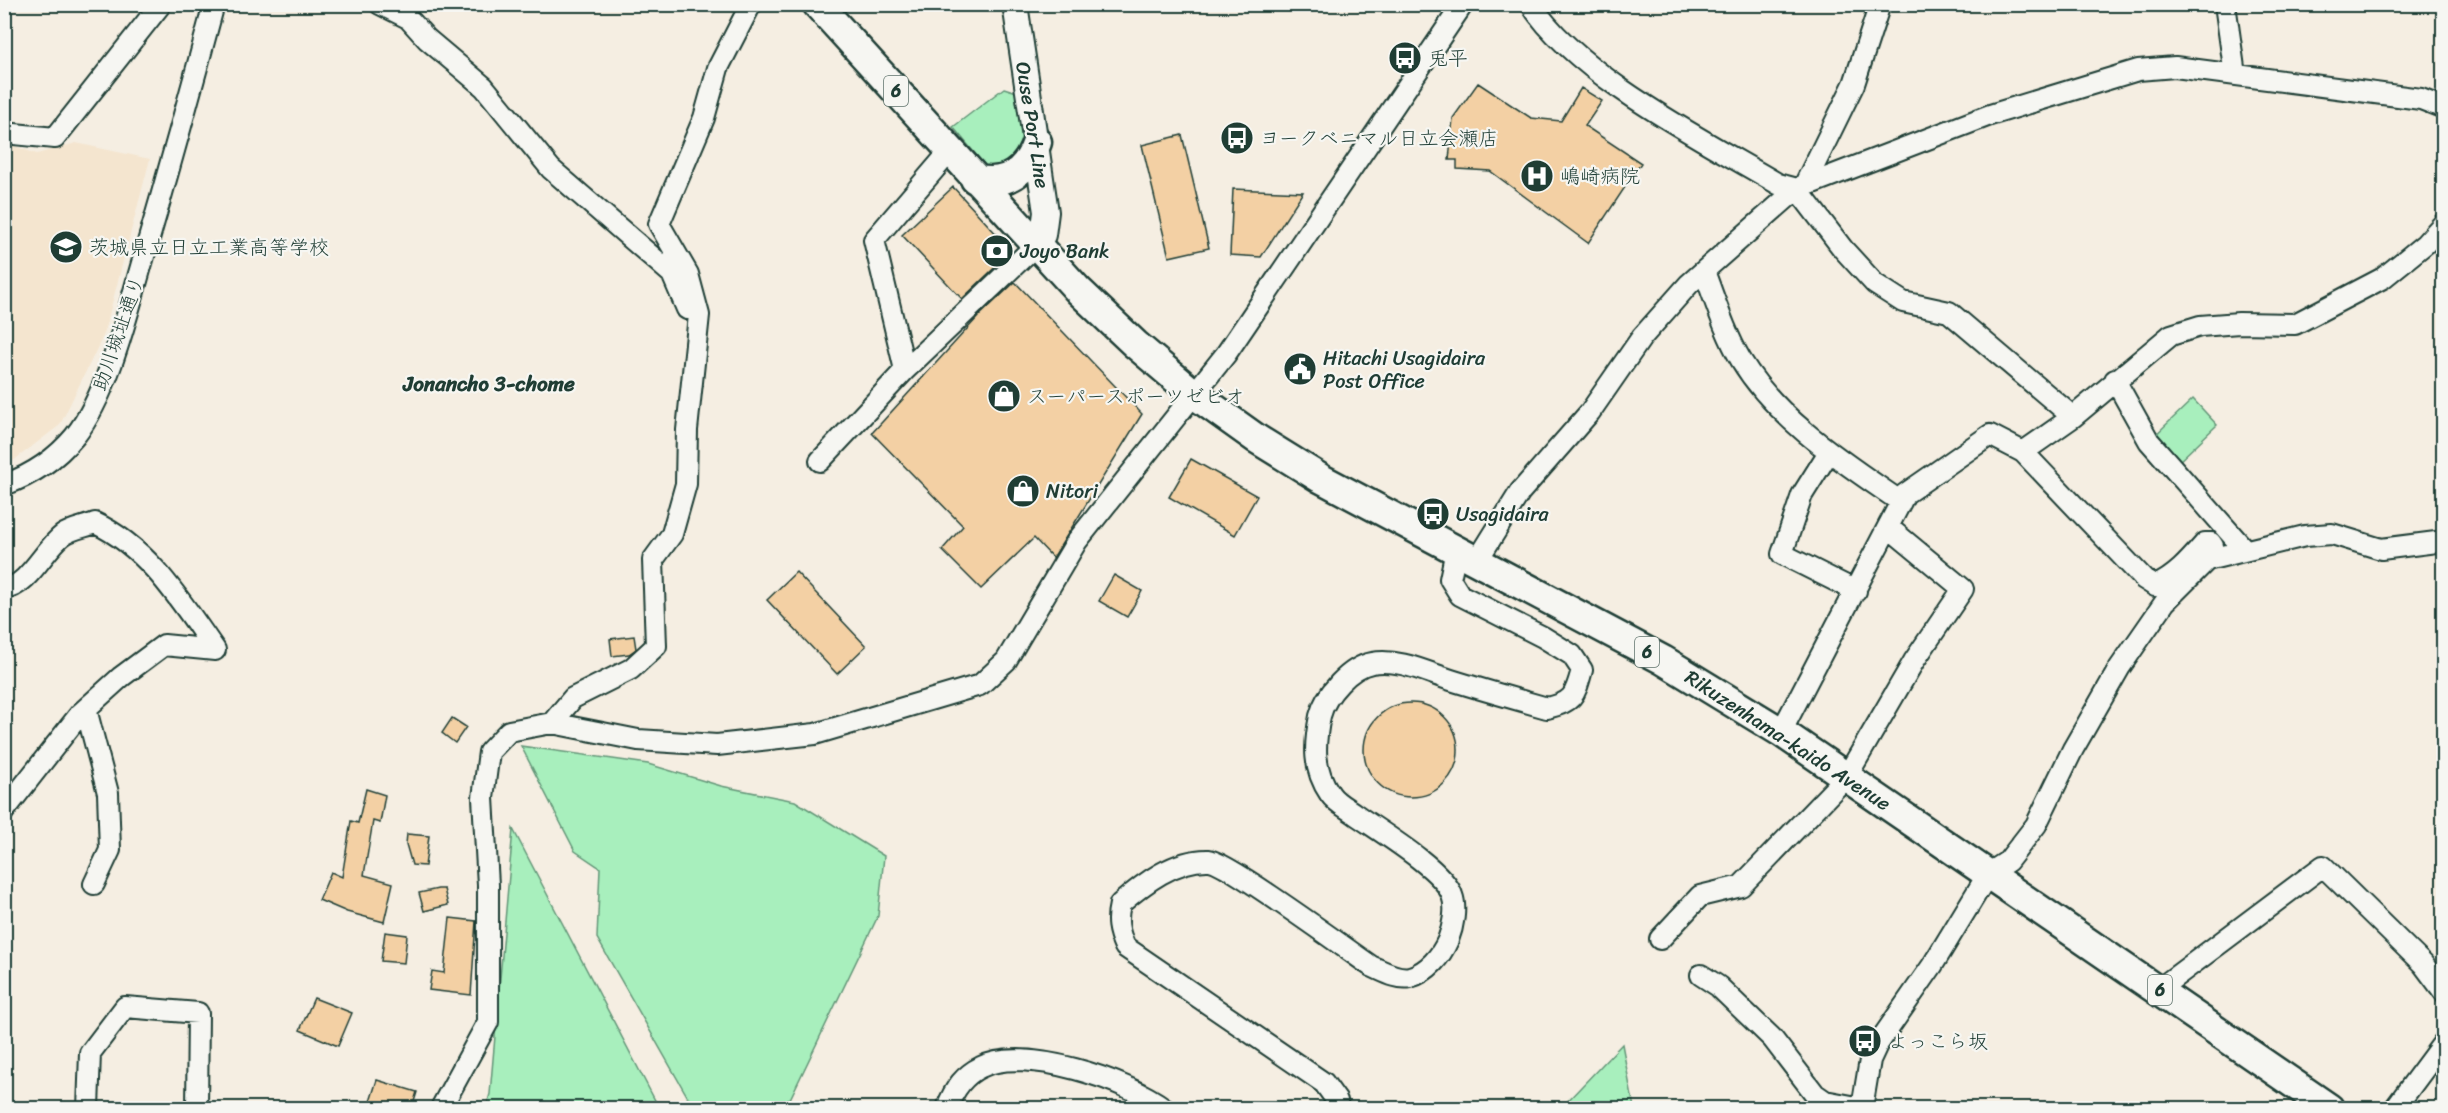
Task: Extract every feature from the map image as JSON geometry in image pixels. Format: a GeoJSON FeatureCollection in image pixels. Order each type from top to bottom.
{"type":"FeatureCollection","features":[{"type":"Feature","properties":{"kind":"highway","name":"Rikuzenhama-kaido Avenue"},"geometry":{"type":"LineString","coordinates":[[817,4],[1078,290],[1134,344],[1194,394],[1257,439],[1320,478],[1663,660],[1781,732],[2159,989],[2329,1108]]}},
{"type":"Feature","properties":{"kind":"highway"},"geometry":{"type":"LineString","coordinates":[[975,179],[987,182],[1012,177],[1024,168],[1036,142]]}},
{"type":"Feature","properties":{"kind":"main road","name":"Ouse Port Line"},"geometry":{"type":"LineString","coordinates":[[1015,4],[1046,212],[1043,235],[1037,244]]}},
{"type":"Feature","properties":{"kind":"street"},"geometry":{"type":"LineString","coordinates":[[4,133],[55,138],[161,4]]}},
{"type":"Feature","properties":{"kind":"street","name":"助川城址通り"},"geometry":{"type":"LineString","coordinates":[[4,485],[33,472],[52,459],[75,436],[92,408],[110,365],[130,305],[214,4]]}},
{"type":"Feature","properties":{"kind":"street"},"geometry":{"type":"LineString","coordinates":[[380,4],[408,18],[427,39],[484,87],[551,169],[672,274],[697,331]]}},
{"type":"Feature","properties":{"kind":"street"},"geometry":{"type":"LineString","coordinates":[[552,723],[573,698],[631,669],[656,646],[653,560],[672,534],[686,484],[687,430],[699,315],[688,274],[659,224],[704,118],[718,68],[751,4]]}},
{"type":"Feature","properties":{"kind":"street"},"geometry":{"type":"LineString","coordinates":[[441,1108],[488,1022],[488,885],[483,798],[489,752],[509,731],[552,723],[638,740],[717,745],[815,734],[980,685],[1006,661],[1077,541],[1226,354],[1463,4]]}},
{"type":"Feature","properties":{"kind":"street"},"geometry":{"type":"LineString","coordinates":[[1532,4],[1558,38],[1580,59],[1626,92],[1778,184],[1800,188],[1843,249],[1875,284],[1903,302],[1950,312],[2073,417]]}},
{"type":"Feature","properties":{"kind":"street"},"geometry":{"type":"LineString","coordinates":[[1800,188],[1854,84],[1880,4]]}},
{"type":"Feature","properties":{"kind":"street"},"geometry":{"type":"LineString","coordinates":[[2225,4],[2235,75]]}},
{"type":"Feature","properties":{"kind":"street"},"geometry":{"type":"LineString","coordinates":[[1338,1108],[1337,1101],[1324,1083],[1125,947],[1118,932],[1117,918],[1120,904],[1160,874],[1185,863],[1212,860],[1240,875],[1371,966],[1392,976],[1409,977],[1430,966],[1443,951],[1450,933],[1454,914],[1452,895],[1439,877],[1417,858],[1333,798],[1319,777],[1315,754],[1321,713],[1335,689],[1350,673],[1371,663],[1398,663],[1547,708],[1563,705],[1575,695],[1582,670],[1572,655],[1543,637],[1460,595],[1450,579],[1520,492],[1590,412],[1642,337],[1704,271],[1800,188],[1990,115],[2138,70],[2175,67],[2421,99],[2444,108]]}},
{"type":"Feature","properties":{"kind":"street"},"geometry":{"type":"LineString","coordinates":[[904,370],[874,240],[951,150]]}},
{"type":"Feature","properties":{"kind":"street"},"geometry":{"type":"LineString","coordinates":[[2023,452],[2073,417],[2171,335],[2200,326],[2239,323],[2295,324],[2383,278],[2425,244],[2444,223]]}},
{"type":"Feature","properties":{"kind":"street"},"geometry":{"type":"LineString","coordinates":[[820,461],[904,370],[1037,244]]}},
{"type":"Feature","properties":{"kind":"street"},"geometry":{"type":"LineString","coordinates":[[1704,271],[1740,358],[1764,392],[1829,452],[1901,502]]}},
{"type":"Feature","properties":{"kind":"street"},"geometry":{"type":"LineString","coordinates":[[2115,380],[2149,441],[2245,550]]}},
{"type":"Feature","properties":{"kind":"street"},"geometry":{"type":"LineString","coordinates":[[1701,975],[1718,986],[1772,1038],[1815,1094],[1825,1101],[1862,1108],[1869,1060],[1877,1045],[1932,966],[1988,874],[2008,861],[2036,825],[2073,749],[2120,667],[2165,602],[2207,560],[2213,546],[2211,543],[2205,543],[2182,568],[2165,582],[2155,586],[2144,579],[2023,452],[1990,435],[1905,494],[1781,732]]}},
{"type":"Feature","properties":{"kind":"street"},"geometry":{"type":"LineString","coordinates":[[1829,452],[1802,495],[1782,554],[1856,591]]}},
{"type":"Feature","properties":{"kind":"street"},"geometry":{"type":"LineString","coordinates":[[4,589],[12,588],[27,575],[45,552],[65,533],[95,523],[118,534],[170,585],[215,650],[164,645],[122,677],[86,709],[4,811]]}},
{"type":"Feature","properties":{"kind":"street"},"geometry":{"type":"LineString","coordinates":[[1660,939],[1700,896],[1741,886],[1847,777],[1914,661],[1963,589],[1888,527]]}},
{"type":"Feature","properties":{"kind":"street"},"geometry":{"type":"LineString","coordinates":[[2207,560],[2305,536],[2332,534],[2381,549],[2444,541]]}},
{"type":"Feature","properties":{"kind":"street"},"geometry":{"type":"LineString","coordinates":[[86,709],[108,793],[110,850],[94,884]]}},
{"type":"Feature","properties":{"kind":"street"},"geometry":{"type":"LineString","coordinates":[[2159,989],[2323,866],[2423,964],[2444,992]]}},
{"type":"Feature","properties":{"kind":"street"},"geometry":{"type":"LineString","coordinates":[[88,1108],[90,1053],[125,1007],[198,1012],[197,1108]]}},
{"type":"Feature","properties":{"kind":"street"},"geometry":{"type":"LineString","coordinates":[[2395,1108],[2444,1042]]}},
{"type":"Feature","properties":{"kind":"street"},"geometry":{"type":"LineString","coordinates":[[934,1108],[953,1078],[971,1066],[1012,1061],[1046,1062],[1071,1067],[1118,1083],[1164,1108]]}},
{"type":"Feature","properties":{"kind":"street"},"geometry":{"type":"LineString","coordinates":[[947,1108],[952,1095],[969,1074],[984,1065]]}},
{"type":"Feature","properties":{"kind":"shaded area","name":"茨城県立日立工業高等学校"},"geometry":{"type":"Polygon","coordinates":[[[5,143],[37,154],[76,143],[150,159],[104,334],[60,425],[5,467],[5,143]]]}},
{"type":"Feature","properties":{"kind":"green space"},"geometry":{"type":"Polygon","coordinates":[[[1004,88],[1020,93],[1028,143],[1009,164],[988,169],[953,127],[1004,88]]]}},
{"type":"Feature","properties":{"kind":"green space"},"geometry":{"type":"Polygon","coordinates":[[[2193,399],[2217,425],[2173,467],[2149,441],[2193,399]]]}},
{"type":"Feature","properties":{"kind":"green space"},"geometry":{"type":"Polygon","coordinates":[[[521,746],[648,764],[721,786],[795,801],[884,856],[878,916],[790,1099],[776,1108],[694,1108],[597,938],[600,868],[575,851],[521,746]]]}},
{"type":"Feature","properties":{"kind":"green space"},"geometry":{"type":"Polygon","coordinates":[[[513,829],[659,1108],[486,1108],[490,1094],[513,829]]]}},
{"type":"Feature","properties":{"kind":"green space"},"geometry":{"type":"Polygon","coordinates":[[[1622,1044],[1634,1108],[1561,1108],[1622,1044]]]}},
{"type":"Feature","properties":{"kind":"building"},"geometry":{"type":"Polygon","coordinates":[[[1478,83],[1531,118],[1561,121],[1581,88],[1602,101],[1585,126],[1641,163],[1588,243],[1490,171],[1457,169],[1457,160],[1449,160],[1453,118],[1478,83]]]}},
{"type":"Feature","properties":{"kind":"building"},"geometry":{"type":"Polygon","coordinates":[[[1182,135],[1209,248],[1169,257],[1142,145],[1182,135]]]}},
{"type":"Feature","properties":{"kind":"building"},"geometry":{"type":"Polygon","coordinates":[[[953,187],[1012,251],[962,299],[902,235],[953,187]]]}},
{"type":"Feature","properties":{"kind":"building"},"geometry":{"type":"Polygon","coordinates":[[[1233,189],[1303,192],[1261,257],[1230,255],[1233,189]]]}},
{"type":"Feature","properties":{"kind":"building"},"geometry":{"type":"Polygon","coordinates":[[[1015,282],[1142,414],[1053,558],[1034,538],[981,589],[942,550],[963,526],[872,433],[978,317],[1015,282]]]}},
{"type":"Feature","properties":{"kind":"building"},"geometry":{"type":"Polygon","coordinates":[[[1191,459],[1257,496],[1235,535],[1169,497],[1191,459]]]}},
{"type":"Feature","properties":{"kind":"building"},"geometry":{"type":"Polygon","coordinates":[[[796,572],[866,646],[837,674],[767,600],[796,572]]]}},
{"type":"Feature","properties":{"kind":"building"},"geometry":{"type":"Polygon","coordinates":[[[1114,575],[1142,591],[1127,617],[1099,601],[1114,575]]]}},
{"type":"Feature","properties":{"kind":"building"},"geometry":{"type":"Polygon","coordinates":[[[634,636],[636,649],[629,654],[612,656],[610,639],[634,636]]]}},
{"type":"Feature","properties":{"kind":"building"},"geometry":{"type":"Polygon","coordinates":[[[1411,703],[1429,707],[1444,717],[1454,732],[1458,750],[1454,768],[1444,783],[1429,793],[1411,797],[1393,793],[1378,783],[1368,768],[1364,750],[1368,732],[1378,717],[1393,707],[1411,703]]]}},
{"type":"Feature","properties":{"kind":"building"},"geometry":{"type":"Polygon","coordinates":[[[452,718],[466,727],[455,743],[442,733],[452,718]]]}},
{"type":"Feature","properties":{"kind":"building"},"geometry":{"type":"Polygon","coordinates":[[[366,789],[385,795],[380,823],[373,821],[364,875],[393,883],[384,922],[347,912],[319,900],[331,872],[342,877],[351,821],[358,823],[366,789]]]}},
{"type":"Feature","properties":{"kind":"building"},"geometry":{"type":"Polygon","coordinates":[[[407,834],[429,836],[425,866],[412,865],[406,844],[407,834]]]}},
{"type":"Feature","properties":{"kind":"building"},"geometry":{"type":"Polygon","coordinates":[[[444,889],[448,905],[424,911],[419,893],[444,889]]]}},
{"type":"Feature","properties":{"kind":"building"},"geometry":{"type":"Polygon","coordinates":[[[450,918],[476,921],[471,995],[429,990],[432,971],[444,973],[450,918]]]}},
{"type":"Feature","properties":{"kind":"building"},"geometry":{"type":"Polygon","coordinates":[[[385,932],[407,935],[404,963],[381,961],[385,932]]]}},
{"type":"Feature","properties":{"kind":"building"},"geometry":{"type":"Polygon","coordinates":[[[314,998],[352,1013],[338,1046],[300,1030],[314,998]]]}},
{"type":"Feature","properties":{"kind":"building"},"geometry":{"type":"Polygon","coordinates":[[[377,1080],[417,1092],[412,1108],[368,1108],[377,1080]]]}},
{"type":"Feature","properties":{"kind":"place","name":"兎平"},"geometry":{"type":"Point","coordinates":[1405,58]}},
{"type":"Feature","properties":{"kind":"place","name":"ヨークベニマル日立会瀬店"},"geometry":{"type":"Point","coordinates":[1237,138]}},
{"type":"Feature","properties":{"kind":"place","name":"嶋崎病院"},"geometry":{"type":"Point","coordinates":[1537,176]}},
{"type":"Feature","properties":{"kind":"place","name":"茨城県立日立工業高等学校"},"geometry":{"type":"Point","coordinates":[66,247]}},
{"type":"Feature","properties":{"kind":"place","name":"Joyo Bank"},"geometry":{"type":"Point","coordinates":[997,251]}},
{"type":"Feature","properties":{"kind":"place","name":"Hitachi Usagidaira Post Office"},"geometry":{"type":"Point","coordinates":[1300,369]}},
{"type":"Feature","properties":{"kind":"place","name":"スーパースポーツゼビオ"},"geometry":{"type":"Point","coordinates":[1004,396]}},
{"type":"Feature","properties":{"kind":"place","name":"Nitori"},"geometry":{"type":"Point","coordinates":[1023,491]}},
{"type":"Feature","properties":{"kind":"place","name":"Usagidaira"},"geometry":{"type":"Point","coordinates":[1433,514]}},
{"type":"Feature","properties":{"kind":"place","name":"よっこら坂"},"geometry":{"type":"Point","coordinates":[1865,1041]}},
{"type":"Feature","properties":{"kind":"district","name":"Jonancho 3-chome"},"geometry":{"type":"Point","coordinates":[489,384]}}]}
